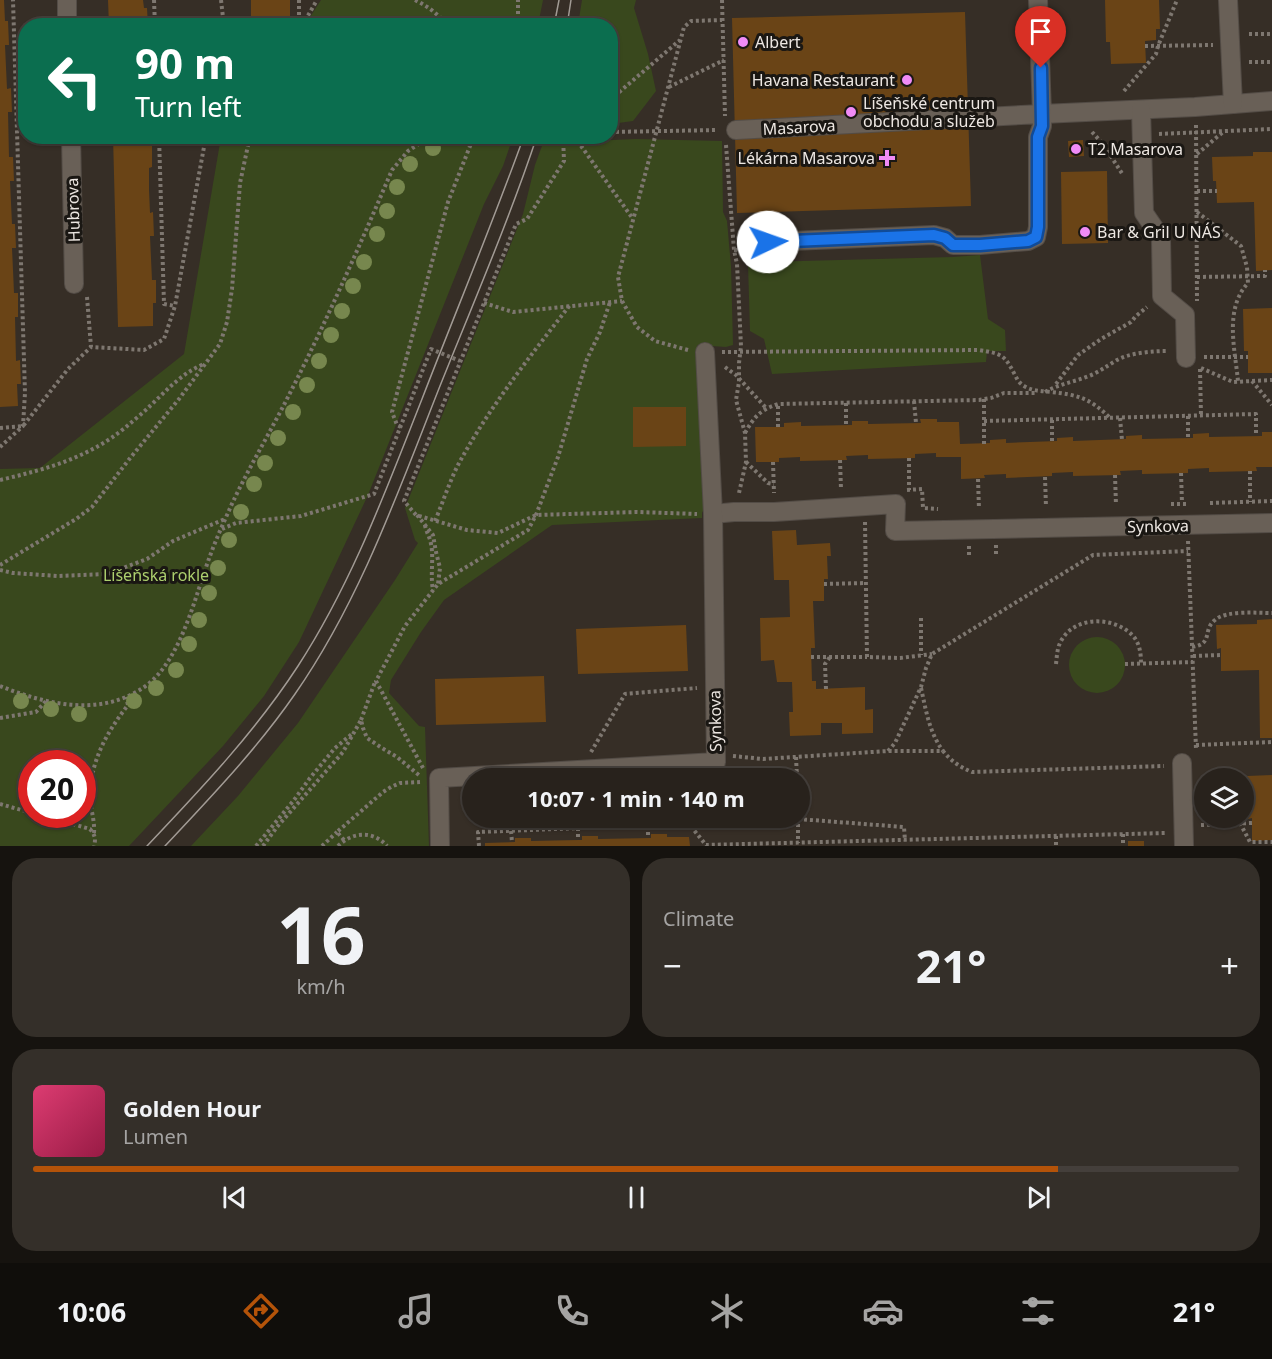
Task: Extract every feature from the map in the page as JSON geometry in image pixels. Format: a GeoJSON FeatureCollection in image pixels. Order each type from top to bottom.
{"type":"FeatureCollection","features":[{"type":"Feature","properties":{"kind":"street"},"geometry":{"type":"LineString","coordinates":[[67,0],[67,18]]}},
{"type":"Feature","properties":{"kind":"street"},"geometry":{"type":"LineString","coordinates":[[768,242],[934,235],[945,238],[953,245],[980,245],[1028,241],[1036,237],[1038,137],[1042,126],[1038,0]]}},
{"type":"Feature","properties":{"kind":"street"},"geometry":{"type":"LineString","coordinates":[[1228,0],[1233,104]]}},
{"type":"Feature","properties":{"kind":"street","name":"Masarova"},"geometry":{"type":"LineString","coordinates":[[731,130],[1042,114],[1136,103],[1195,107],[1272,101]]}},
{"type":"Feature","properties":{"kind":"street"},"geometry":{"type":"LineString","coordinates":[[1136,103],[1144,213],[1161,238],[1162,296],[1185,315],[1186,354]]}},
{"type":"Feature","properties":{"kind":"street","name":"Hubrova"},"geometry":{"type":"LineString","coordinates":[[71,144],[74,284]]}},
{"type":"Feature","properties":{"kind":"street","name":"Synkova"},"geometry":{"type":"LineString","coordinates":[[613,768],[716,762],[712,514],[705,352]]}},
{"type":"Feature","properties":{"kind":"street","name":"Synkova"},"geometry":{"type":"LineString","coordinates":[[712,514],[896,504],[895,531],[1272,523]]}},
{"type":"Feature","properties":{"kind":"street"},"geometry":{"type":"LineString","coordinates":[[1178,765],[1180,839]]}},
{"type":"Feature","properties":{"kind":"street","name":"Synkova"},"geometry":{"type":"LineString","coordinates":[[438,778],[462,777]]}},
{"type":"Feature","properties":{"kind":"street"},"geometry":{"type":"LineString","coordinates":[[438,778],[440,846]]}},
{"type":"Feature","properties":{"kind":"path"},"geometry":{"type":"LineString","coordinates":[[13,0],[25,393],[23,426]]}},
{"type":"Feature","properties":{"kind":"path"},"geometry":{"type":"LineString","coordinates":[[154,0],[155,18]]}},
{"type":"Feature","properties":{"kind":"path"},"geometry":{"type":"LineString","coordinates":[[221,0],[223,18]]}},
{"type":"Feature","properties":{"kind":"path"},"geometry":{"type":"LineString","coordinates":[[299,0],[300,18]]}},
{"type":"Feature","properties":{"kind":"path"},"geometry":{"type":"LineString","coordinates":[[306,18],[317,0]]}},
{"type":"Feature","properties":{"kind":"path"},"geometry":{"type":"LineString","coordinates":[[415,0],[427,6],[440,18]]}},
{"type":"Feature","properties":{"kind":"path"},"geometry":{"type":"LineString","coordinates":[[518,0],[518,18]]}},
{"type":"Feature","properties":{"kind":"path"},"geometry":{"type":"LineString","coordinates":[[722,0],[724,60],[731,130],[726,156],[737,264],[741,346],[736,400],[745,433],[746,462],[734,512]]}},
{"type":"Feature","properties":{"kind":"path"},"geometry":{"type":"LineString","coordinates":[[1136,103],[1120,96],[1156,54],[1177,0]]}},
{"type":"Feature","properties":{"kind":"path"},"geometry":{"type":"LineString","coordinates":[[722,20],[691,21],[684,27],[618,278],[622,301],[637,327],[655,341],[695,352],[979,350],[994,352],[1005,357],[1019,382],[1033,390],[1082,397],[1095,404],[1110,418]]}},
{"type":"Feature","properties":{"kind":"path"},"geometry":{"type":"LineString","coordinates":[[1242,34],[1272,34]]}},
{"type":"Feature","properties":{"kind":"path"},"geometry":{"type":"LineString","coordinates":[[618,93],[681,40]]}},
{"type":"Feature","properties":{"kind":"path"},"geometry":{"type":"LineString","coordinates":[[1145,46],[1214,45]]}},
{"type":"Feature","properties":{"kind":"path"},"geometry":{"type":"LineString","coordinates":[[669,87],[724,60]]}},
{"type":"Feature","properties":{"kind":"path"},"geometry":{"type":"LineString","coordinates":[[1230,62],[1272,62]]}},
{"type":"Feature","properties":{"kind":"path"},"geometry":{"type":"LineString","coordinates":[[1195,107],[1198,311]]}},
{"type":"Feature","properties":{"kind":"path"},"geometry":{"type":"LineString","coordinates":[[618,132],[731,130]]}},
{"type":"Feature","properties":{"kind":"path"},"geometry":{"type":"LineString","coordinates":[[1197,155],[1224,131]]}},
{"type":"Feature","properties":{"kind":"path"},"geometry":{"type":"LineString","coordinates":[[1092,132],[1103,144],[1120,171],[1131,183],[1143,191]]}},
{"type":"Feature","properties":{"kind":"path"},"geometry":{"type":"LineString","coordinates":[[159,144],[164,304],[175,306]]}},
{"type":"Feature","properties":{"kind":"path"},"geometry":{"type":"LineString","coordinates":[[0,447],[23,426],[69,369],[91,347],[144,350],[164,339],[175,306],[205,144]]}},
{"type":"Feature","properties":{"kind":"path"},"geometry":{"type":"LineString","coordinates":[[0,565],[92,507],[220,344],[227,322],[232,289],[240,183],[248,144]]}},
{"type":"Feature","properties":{"kind":"path"},"geometry":{"type":"LineString","coordinates":[[0,686],[46,701],[91,706],[116,702],[161,673],[168,663],[189,616],[226,518],[323,326],[392,171],[408,151],[419,144]]}},
{"type":"Feature","properties":{"kind":"path"},"geometry":{"type":"LineString","coordinates":[[401,427],[397,425],[392,412],[448,201],[471,144]]}},
{"type":"Feature","properties":{"kind":"path"},"geometry":{"type":"LineString","coordinates":[[438,584],[440,568],[434,535],[404,501],[516,224],[527,219],[564,161],[563,144]]}},
{"type":"Feature","properties":{"kind":"path"},"geometry":{"type":"LineString","coordinates":[[580,144],[633,220]]}},
{"type":"Feature","properties":{"kind":"path"},"geometry":{"type":"LineString","coordinates":[[1197,191],[1216,191]]}},
{"type":"Feature","properties":{"kind":"path"},"geometry":{"type":"LineString","coordinates":[[1197,212],[1240,246],[1246,267],[1248,283],[1240,292],[1234,309],[1232,331],[1238,381]]}},
{"type":"Feature","properties":{"kind":"path"},"geometry":{"type":"LineString","coordinates":[[1197,277],[1265,276],[1265,270]]}},
{"type":"Feature","properties":{"kind":"path"},"geometry":{"type":"LineString","coordinates":[[1055,386],[1078,355],[1131,322],[1162,296]]}},
{"type":"Feature","properties":{"kind":"path"},"geometry":{"type":"LineString","coordinates":[[483,303],[513,312],[622,301]]}},
{"type":"Feature","properties":{"kind":"path"},"geometry":{"type":"LineString","coordinates":[[263,846],[343,752],[362,720],[376,681],[405,626],[438,584],[528,530],[558,457],[587,359],[600,332],[610,302]]}},
{"type":"Feature","properties":{"kind":"path"},"geometry":{"type":"LineString","coordinates":[[435,521],[458,464],[526,362],[570,305]]}},
{"type":"Feature","properties":{"kind":"path"},"geometry":{"type":"LineString","coordinates":[[221,529],[236,522],[300,516],[374,494],[431,349],[460,361]]}},
{"type":"Feature","properties":{"kind":"path"},"geometry":{"type":"LineString","coordinates":[[745,433],[752,420],[766,408],[778,404],[984,399],[1004,393],[1045,392],[1055,386],[1087,377],[1119,359],[1157,351],[1248,357]]}},
{"type":"Feature","properties":{"kind":"path"},"geometry":{"type":"LineString","coordinates":[[0,480],[41,470],[74,458],[100,445],[148,408],[179,378],[204,364]]}},
{"type":"Feature","properties":{"kind":"path"},"geometry":{"type":"LineString","coordinates":[[1202,416],[1200,368],[1233,382],[1272,380]]}},
{"type":"Feature","properties":{"kind":"path"},"geometry":{"type":"LineString","coordinates":[[738,376],[766,408]]}},
{"type":"Feature","properties":{"kind":"path"},"geometry":{"type":"LineString","coordinates":[[1252,381],[1272,405]]}},
{"type":"Feature","properties":{"kind":"path"},"geometry":{"type":"LineString","coordinates":[[984,399],[984,444]]}},
{"type":"Feature","properties":{"kind":"path"},"geometry":{"type":"LineString","coordinates":[[914,401],[915,423]]}},
{"type":"Feature","properties":{"kind":"path"},"geometry":{"type":"LineString","coordinates":[[846,403],[846,425]]}},
{"type":"Feature","properties":{"kind":"path"},"geometry":{"type":"LineString","coordinates":[[778,404],[778,427]]}},
{"type":"Feature","properties":{"kind":"path"},"geometry":{"type":"LineString","coordinates":[[984,422],[1256,414],[1256,436]]}},
{"type":"Feature","properties":{"kind":"path"},"geometry":{"type":"LineString","coordinates":[[1188,416],[1188,438]]}},
{"type":"Feature","properties":{"kind":"path"},"geometry":{"type":"LineString","coordinates":[[1120,418],[1122,440]]}},
{"type":"Feature","properties":{"kind":"path"},"geometry":{"type":"LineString","coordinates":[[1052,420],[1052,442]]}},
{"type":"Feature","properties":{"kind":"path"},"geometry":{"type":"LineString","coordinates":[[0,428],[23,426]]}},
{"type":"Feature","properties":{"kind":"path"},"geometry":{"type":"LineString","coordinates":[[909,458],[909,490]]}},
{"type":"Feature","properties":{"kind":"path"},"geometry":{"type":"LineString","coordinates":[[840,460],[841,497]]}},
{"type":"Feature","properties":{"kind":"path"},"geometry":{"type":"LineString","coordinates":[[746,462],[768,483],[774,484]]}},
{"type":"Feature","properties":{"kind":"path"},"geometry":{"type":"LineString","coordinates":[[773,462],[774,512]]}},
{"type":"Feature","properties":{"kind":"path"},"geometry":{"type":"LineString","coordinates":[[1250,471],[1250,502]]}},
{"type":"Feature","properties":{"kind":"path"},"geometry":{"type":"LineString","coordinates":[[1181,473],[1182,503]]}},
{"type":"Feature","properties":{"kind":"path"},"geometry":{"type":"LineString","coordinates":[[1115,475],[1116,505],[1127,505]]}},
{"type":"Feature","properties":{"kind":"path"},"geometry":{"type":"LineString","coordinates":[[1045,477],[1046,507]]}},
{"type":"Feature","properties":{"kind":"path"},"geometry":{"type":"LineString","coordinates":[[969,509],[980,509],[978,478]]}},
{"type":"Feature","properties":{"kind":"path"},"geometry":{"type":"LineString","coordinates":[[898,491],[922,489],[923,508],[940,509]]}},
{"type":"Feature","properties":{"kind":"path"},"geometry":{"type":"LineString","coordinates":[[1208,503],[1272,501]]}},
{"type":"Feature","properties":{"kind":"path"},"geometry":{"type":"LineString","coordinates":[[1171,504],[1197,503]]}},
{"type":"Feature","properties":{"kind":"path"},"geometry":{"type":"LineString","coordinates":[[416,515],[467,530],[498,533],[536,515],[637,512],[712,514]]}},
{"type":"Feature","properties":{"kind":"path"},"geometry":{"type":"LineString","coordinates":[[865,512],[867,657]]}},
{"type":"Feature","properties":{"kind":"path"},"geometry":{"type":"LineString","coordinates":[[0,570],[58,576],[107,574],[147,559],[173,541],[226,518]]}},
{"type":"Feature","properties":{"kind":"path"},"geometry":{"type":"LineString","coordinates":[[424,524],[431,542],[433,590]]}},
{"type":"Feature","properties":{"kind":"path"},"geometry":{"type":"LineString","coordinates":[[1188,534],[1194,686]]}},
{"type":"Feature","properties":{"kind":"path"},"geometry":{"type":"LineString","coordinates":[[811,657],[900,658],[932,654],[1093,555],[1188,551]]}},
{"type":"Feature","properties":{"kind":"path"},"geometry":{"type":"LineString","coordinates":[[824,584],[866,583]]}},
{"type":"Feature","properties":{"kind":"path"},"geometry":{"type":"LineString","coordinates":[[1192,647],[1203,644],[1212,623],[1223,615],[1272,613]]}},
{"type":"Feature","properties":{"kind":"path"},"geometry":{"type":"LineString","coordinates":[[921,618],[921,655]]}},
{"type":"Feature","properties":{"kind":"path"},"geometry":{"type":"LineString","coordinates":[[1056,664],[1058,647],[1066,634],[1081,624],[1106,621],[1119,625],[1134,637],[1141,651],[1142,664]]}},
{"type":"Feature","properties":{"kind":"path"},"geometry":{"type":"LineString","coordinates":[[888,751],[895,743],[921,687],[932,654]]}},
{"type":"Feature","properties":{"kind":"path"},"geometry":{"type":"LineString","coordinates":[[1192,656],[1221,655]]}},
{"type":"Feature","properties":{"kind":"path"},"geometry":{"type":"LineString","coordinates":[[826,689],[825,664],[830,656]]}},
{"type":"Feature","properties":{"kind":"path"},"geometry":{"type":"LineString","coordinates":[[1125,664],[1193,662]]}},
{"type":"Feature","properties":{"kind":"path"},"geometry":{"type":"LineString","coordinates":[[376,681],[423,770],[438,778]]}},
{"type":"Feature","properties":{"kind":"path"},"geometry":{"type":"LineString","coordinates":[[580,768],[625,694],[714,687]]}},
{"type":"Feature","properties":{"kind":"path"},"geometry":{"type":"LineString","coordinates":[[921,687],[931,730],[943,751],[949,759],[972,772],[1178,765]]}},
{"type":"Feature","properties":{"kind":"path"},"geometry":{"type":"LineString","coordinates":[[94,846],[96,839],[90,797],[94,765],[114,722],[128,705],[126,697]]}},
{"type":"Feature","properties":{"kind":"path"},"geometry":{"type":"LineString","coordinates":[[0,718],[36,712],[46,701]]}},
{"type":"Feature","properties":{"kind":"path"},"geometry":{"type":"LineString","coordinates":[[322,846],[383,792],[400,783],[424,781],[397,757],[367,738],[362,720]]}},
{"type":"Feature","properties":{"kind":"path"},"geometry":{"type":"LineString","coordinates":[[256,846],[335,748],[356,730]]}},
{"type":"Feature","properties":{"kind":"path"},"geometry":{"type":"LineString","coordinates":[[1196,745],[1272,742]]}},
{"type":"Feature","properties":{"kind":"path"},"geometry":{"type":"LineString","coordinates":[[716,754],[763,759],[888,751],[943,751]]}},
{"type":"Feature","properties":{"kind":"path"},"geometry":{"type":"LineString","coordinates":[[796,757],[797,768]]}},
{"type":"Feature","properties":{"kind":"path"},"geometry":{"type":"LineString","coordinates":[[0,804],[18,809]]}},
{"type":"Feature","properties":{"kind":"path"},"geometry":{"type":"LineString","coordinates":[[810,819],[904,827],[905,841]]}},
{"type":"Feature","properties":{"kind":"path"},"geometry":{"type":"LineString","coordinates":[[85,828],[94,833]]}},
{"type":"Feature","properties":{"kind":"path"},"geometry":{"type":"LineString","coordinates":[[479,846],[478,832],[578,828],[578,840]]}},
{"type":"Feature","properties":{"kind":"path"},"geometry":{"type":"LineString","coordinates":[[648,828],[648,838]]}},
{"type":"Feature","properties":{"kind":"path"},"geometry":{"type":"LineString","coordinates":[[692,828],[706,845],[715,846],[851,844],[1123,834],[1180,839]]}},
{"type":"Feature","properties":{"kind":"path"},"geometry":{"type":"LineString","coordinates":[[798,828],[798,843]]}},
{"type":"Feature","properties":{"kind":"path"},"geometry":{"type":"LineString","coordinates":[[1243,828],[1251,844],[1272,842]]}},
{"type":"Feature","properties":{"kind":"path"},"geometry":{"type":"LineString","coordinates":[[511,831],[512,842]]}},
{"type":"Feature","properties":{"kind":"path"},"geometry":{"type":"LineString","coordinates":[[337,832],[344,840]]}},
{"type":"Feature","properties":{"kind":"path"},"geometry":{"type":"LineString","coordinates":[[338,846],[344,840],[365,834],[375,837],[387,846]]}},
{"type":"Feature","properties":{"kind":"path"},"geometry":{"type":"LineString","coordinates":[[1123,834],[1124,845]]}},
{"type":"Feature","properties":{"kind":"path"},"geometry":{"type":"LineString","coordinates":[[1056,836],[1056,846]]}},
{"type":"Feature","properties":{"kind":"path"},"geometry":{"type":"LineString","coordinates":[[988,838],[988,846]]}},
{"type":"Feature","properties":{"kind":"path"},"geometry":{"type":"LineString","coordinates":[[919,840],[919,846]]}},
{"type":"Feature","properties":{"kind":"green space"},"geometry":{"type":"Polygon","coordinates":[[[321,0],[543,0],[539,18],[309,18],[321,0]]]}},
{"type":"Feature","properties":{"kind":"green space"},"geometry":{"type":"Polygon","coordinates":[[[582,0],[636,0],[634,8],[656,91],[633,121],[618,123],[618,18],[579,18],[582,0]]]}},
{"type":"Feature","properties":{"kind":"green space"},"geometry":{"type":"Polygon","coordinates":[[[618,140],[722,141],[723,212],[727,221],[731,266],[733,345],[726,347],[697,345],[704,511],[702,518],[552,525],[444,600],[391,680],[389,693],[419,726],[425,727],[429,846],[191,846],[238,796],[298,723],[418,543],[405,508],[523,214],[543,144],[618,144],[618,140]]]}},
{"type":"Feature","properties":{"kind":"green space","name":"Líšeňská rokle"},"geometry":{"type":"Polygon","coordinates":[[[220,144],[511,144],[503,166],[484,204],[368,495],[299,642],[264,696],[223,746],[129,846],[0,846],[0,469],[40,468],[184,354],[220,144]]]}},
{"type":"Feature","properties":{"kind":"green space"},"geometry":{"type":"Polygon","coordinates":[[[980,255],[988,319],[1005,330],[1006,351],[987,351],[986,362],[772,374],[764,339],[750,331],[748,264],[980,255]]]}},
{"type":"Feature","properties":{"kind":"green space"},"geometry":{"type":"Polygon","coordinates":[[[1097,637],[1108,639],[1117,645],[1123,654],[1125,665],[1123,676],[1117,685],[1108,691],[1097,693],[1086,691],[1077,685],[1071,676],[1069,665],[1071,654],[1077,645],[1086,639],[1097,637]]]}},
{"type":"Feature","properties":{"kind":"building"},"geometry":{"type":"Polygon","coordinates":[[[0,0],[4,0],[5,21],[8,21],[9,45],[5,45],[7,89],[11,88],[12,112],[8,112],[9,157],[13,157],[14,181],[10,181],[12,224],[15,224],[16,248],[12,248],[14,293],[18,293],[18,317],[15,317],[16,361],[20,360],[21,384],[17,384],[18,406],[0,407],[0,0]]]}},
{"type":"Feature","properties":{"kind":"building"},"geometry":{"type":"Polygon","coordinates":[[[108,0],[143,0],[144,8],[147,8],[148,18],[109,18],[108,0]]]}},
{"type":"Feature","properties":{"kind":"building"},"geometry":{"type":"Polygon","coordinates":[[[251,0],[290,0],[290,16],[251,17],[251,0]]]}},
{"type":"Feature","properties":{"kind":"building"},"geometry":{"type":"Polygon","coordinates":[[[1105,0],[1159,0],[1160,29],[1156,29],[1156,40],[1145,41],[1146,63],[1111,64],[1110,42],[1106,42],[1105,0]]]}},
{"type":"Feature","properties":{"kind":"building","name":"Líšeňské centrum obchodu a služeb"},"geometry":{"type":"Polygon","coordinates":[[[965,12],[971,206],[737,213],[732,18],[965,12]]]}},
{"type":"Feature","properties":{"kind":"building","name":"T2 Masarova"},"geometry":{"type":"Polygon","coordinates":[[[1083,140],[1084,156],[1069,157],[1068,141],[1083,140]]]}},
{"type":"Feature","properties":{"kind":"building"},"geometry":{"type":"Polygon","coordinates":[[[113,144],[152,144],[149,190],[154,236],[150,236],[152,280],[156,280],[153,326],[118,327],[113,144]]]}},
{"type":"Feature","properties":{"kind":"building"},"geometry":{"type":"Polygon","coordinates":[[[1253,152],[1272,152],[1272,270],[1256,271],[1254,202],[1217,203],[1216,181],[1213,181],[1212,157],[1253,156],[1253,152]]]}},
{"type":"Feature","properties":{"kind":"building"},"geometry":{"type":"Polygon","coordinates":[[[1107,171],[1108,243],[1062,244],[1061,172],[1107,171]]]}},
{"type":"Feature","properties":{"kind":"building"},"geometry":{"type":"Polygon","coordinates":[[[1272,308],[1272,373],[1248,373],[1248,351],[1244,351],[1243,309],[1272,308]]]}},
{"type":"Feature","properties":{"kind":"building"},"geometry":{"type":"Polygon","coordinates":[[[633,407],[686,407],[686,446],[633,447],[633,407]]]}},
{"type":"Feature","properties":{"kind":"building"},"geometry":{"type":"Polygon","coordinates":[[[920,419],[959,422],[960,444],[990,443],[990,440],[1006,439],[1006,443],[1057,441],[1057,438],[1073,437],[1073,441],[1126,439],[1126,436],[1142,435],[1142,439],[1193,438],[1193,434],[1209,433],[1209,437],[1262,436],[1262,432],[1272,432],[1272,467],[1256,467],[1257,471],[1209,472],[1209,468],[1188,469],[1188,473],[1142,474],[1142,470],[1120,471],[1121,475],[1073,476],[1073,472],[1052,473],[1052,476],[1006,478],[1006,474],[961,479],[961,457],[936,457],[936,453],[915,454],[915,458],[868,459],[868,455],[846,456],[847,460],[800,461],[800,457],[779,458],[779,462],[756,462],[755,427],[784,427],[784,423],[801,422],[801,426],[852,425],[852,421],[868,421],[868,424],[921,423],[920,419]]]}},
{"type":"Feature","properties":{"kind":"building"},"geometry":{"type":"Polygon","coordinates":[[[796,530],[797,545],[830,543],[831,556],[827,556],[828,579],[824,579],[824,601],[813,601],[815,648],[811,648],[812,681],[816,681],[816,689],[865,687],[865,710],[873,709],[873,733],[842,734],[842,723],[821,723],[821,735],[790,736],[789,712],[793,712],[792,682],[777,682],[774,660],[761,661],[760,618],[790,617],[789,580],[774,580],[772,531],[796,530]]]}},
{"type":"Feature","properties":{"kind":"building"},"geometry":{"type":"Polygon","coordinates":[[[1272,619],[1272,738],[1260,738],[1259,670],[1221,671],[1221,648],[1217,649],[1216,625],[1257,624],[1257,620],[1272,619]]]}},
{"type":"Feature","properties":{"kind":"building"},"geometry":{"type":"Polygon","coordinates":[[[686,625],[688,671],[578,674],[576,629],[686,625]]]}},
{"type":"Feature","properties":{"kind":"building"},"geometry":{"type":"Polygon","coordinates":[[[544,676],[546,722],[436,725],[435,679],[544,676]]]}},
{"type":"Feature","properties":{"kind":"building"},"geometry":{"type":"Polygon","coordinates":[[[1272,775],[1272,840],[1252,841],[1254,776],[1272,775]]]}},
{"type":"Feature","properties":{"kind":"building"},"geometry":{"type":"Polygon","coordinates":[[[651,834],[689,837],[690,846],[485,846],[485,843],[515,842],[515,838],[531,838],[531,841],[582,840],[582,836],[598,836],[598,839],[651,838],[651,834]]]}},
{"type":"Feature","properties":{"kind":"building"},"geometry":{"type":"Polygon","coordinates":[[[1128,841],[1144,841],[1144,846],[1128,846],[1128,841]]]}},
{"type":"Feature","properties":{"kind":"tram line"},"geometry":{"type":"LineString","coordinates":[[556,18],[559,0]]}},
{"type":"Feature","properties":{"kind":"tram line"},"geometry":{"type":"LineString","coordinates":[[568,18],[571,0]]}},
{"type":"Feature","properties":{"kind":"tram line"},"geometry":{"type":"LineString","coordinates":[[147,846],[264,714],[298,666],[335,602],[367,536],[521,144]]}},
{"type":"Feature","properties":{"kind":"tram line"},"geometry":{"type":"LineString","coordinates":[[165,846],[233,773],[265,734],[295,694],[339,622],[392,508],[502,233],[534,144]]}},
{"type":"Feature","properties":{"kind":"place","name":"Albert"},"geometry":{"type":"Point","coordinates":[743,42]}},
{"type":"Feature","properties":{"kind":"place","name":"Havana Restaurant"},"geometry":{"type":"Point","coordinates":[907,80]}},
{"type":"Feature","properties":{"kind":"place","name":"Líšeňské centrum obchodu a služeb"},"geometry":{"type":"Point","coordinates":[851,112]}},
{"type":"Feature","properties":{"kind":"place","name":"T2 Masarova"},"geometry":{"type":"Point","coordinates":[1076,149]}},
{"type":"Feature","properties":{"kind":"place","name":"Lékárna Masarova"},"geometry":{"type":"Point","coordinates":[887,158]}},
{"type":"Feature","properties":{"kind":"place","name":"Bar & Gril U NÁS"},"geometry":{"type":"Point","coordinates":[1085,232]}},
{"type":"Feature","properties":{"kind":"route"},"geometry":{"type":"LineString","coordinates":[[768,242],[934,235],[945,238],[953,245],[970,246],[1028,241],[1036,237],[1038,137],[1042,126],[1041,68]]}}]}
